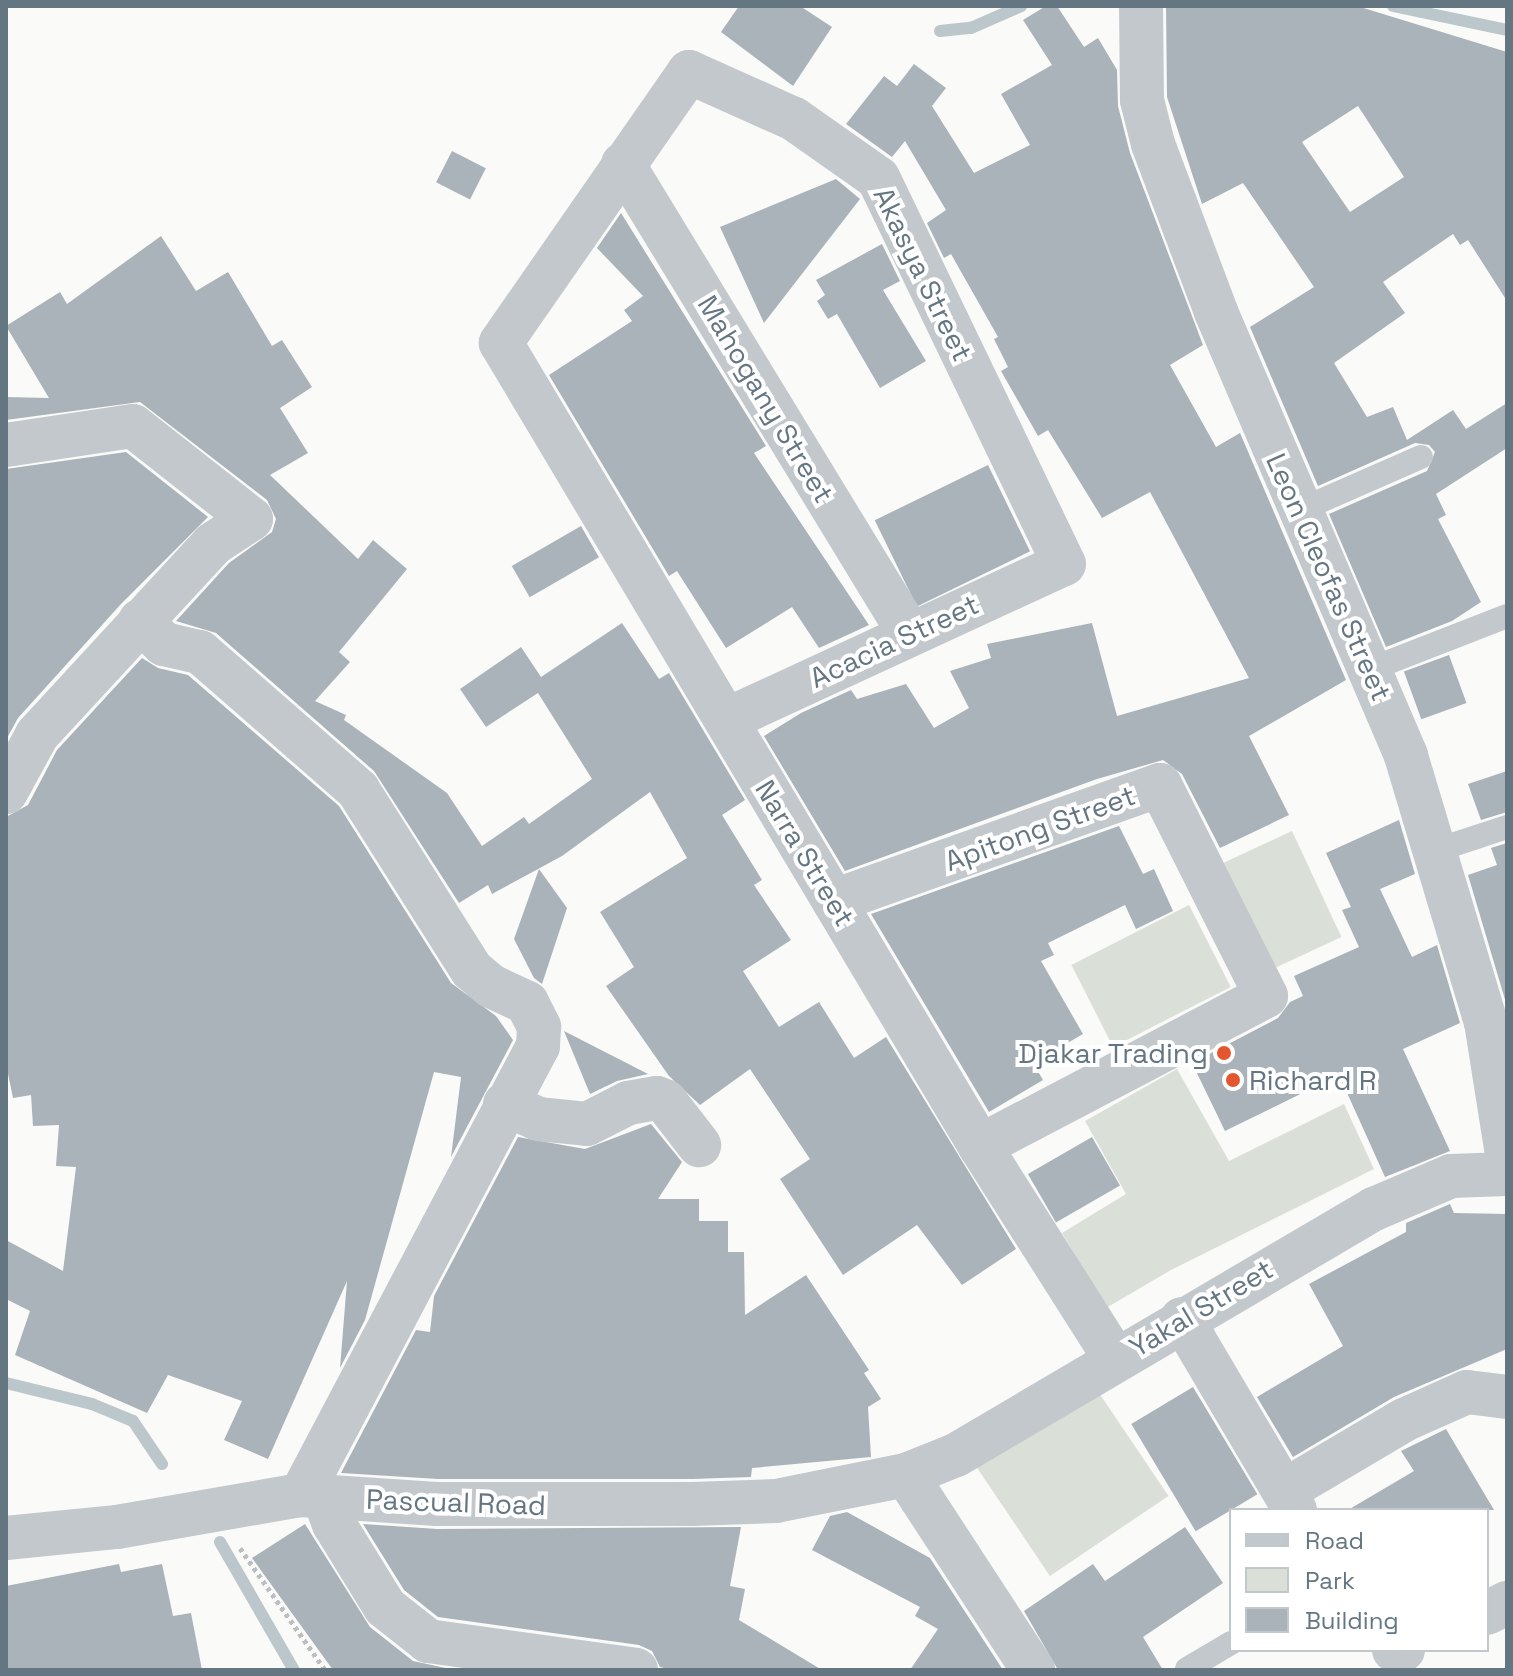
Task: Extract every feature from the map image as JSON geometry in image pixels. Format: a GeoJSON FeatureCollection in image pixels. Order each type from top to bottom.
{"type":"FeatureCollection","features":[{"type":"Feature","properties":{"kind":"street","name":"Leon Cleofas Street"},"geometry":{"type":"LineString","coordinates":[[1141,6],[1142,100],[1153,144],[1216,312],[1371,669],[1437,850],[1486,1022],[1507,1154]]}},
{"type":"Feature","properties":{"kind":"street","name":"Akasya Street"},"geometry":{"type":"LineString","coordinates":[[623,164],[689,72],[794,119],[878,178],[1064,564]]}},
{"type":"Feature","properties":{"kind":"street","name":"Narra Street"},"geometry":{"type":"LineString","coordinates":[[623,164],[501,343],[980,1146],[1115,1359]]}},
{"type":"Feature","properties":{"kind":"street","name":"Mahogany Street"},"geometry":{"type":"LineString","coordinates":[[623,164],[909,633]]}},
{"type":"Feature","properties":{"kind":"street"},"geometry":{"type":"LineString","coordinates":[[6,445],[133,426],[251,519],[213,544],[37,735],[6,792]]}},
{"type":"Feature","properties":{"kind":"street","name":"Acacia Street"},"geometry":{"type":"LineString","coordinates":[[726,720],[1064,564]]}},
{"type":"Feature","properties":{"kind":"street"},"geometry":{"type":"LineString","coordinates":[[140,621],[164,644],[200,652],[358,790],[472,970],[491,986],[527,1003],[539,1027],[538,1046],[505,1104],[312,1496],[334,1524],[385,1607],[428,1641],[636,1670]]}},
{"type":"Feature","properties":{"kind":"street","name":"Apitong Street"},"geometry":{"type":"LineString","coordinates":[[834,901],[1160,785],[1266,996],[980,1146]]}},
{"type":"Feature","properties":{"kind":"street"},"geometry":{"type":"LineString","coordinates":[[505,1104],[538,1119],[587,1124],[628,1103],[657,1098],[665,1101],[699,1145]]}},
{"type":"Feature","properties":{"kind":"street","name":"Yakal Street"},"geometry":{"type":"LineString","coordinates":[[906,1475],[956,1455],[1182,1319],[1374,1209],[1451,1176],[1507,1174]]}},
{"type":"Feature","properties":{"kind":"street"},"geometry":{"type":"LineString","coordinates":[[1182,1319],[1289,1501],[1404,1420],[1467,1392],[1507,1397]]}},
{"type":"Feature","properties":{"kind":"street"},"geometry":{"type":"LineString","coordinates":[[906,1475],[1033,1670]]}},
{"type":"Feature","properties":{"kind":"street","name":"Pascual Road"},"geometry":{"type":"LineString","coordinates":[[6,1538],[117,1527],[220,1508],[312,1496],[452,1504],[692,1504],[776,1501],[906,1475]]}},
{"type":"Feature","properties":{"kind":"street"},"geometry":{"type":"LineString","coordinates":[[1489,1612],[1507,1603]]}},
{"type":"Feature","properties":{"kind":"lane"},"geometry":{"type":"LineString","coordinates":[[1300,510],[1421,457]]}},
{"type":"Feature","properties":{"kind":"lane"},"geometry":{"type":"LineString","coordinates":[[1371,669],[1507,616]]}},
{"type":"Feature","properties":{"kind":"lane"},"geometry":{"type":"LineString","coordinates":[[1437,850],[1507,827]]}},
{"type":"Feature","properties":{"kind":"lane"},"geometry":{"type":"LineString","coordinates":[[1187,1669],[1229,1644]]}},
{"type":"Feature","properties":{"kind":"path"},"geometry":{"type":"LineString","coordinates":[[220,1508],[239,1546],[325,1670]]}},
{"type":"Feature","properties":{"kind":"green space"},"geometry":{"type":"Polygon","coordinates":[[[1292,831],[1341,937],[1266,972],[1217,866],[1292,831]]]}},
{"type":"Feature","properties":{"kind":"green space"},"geometry":{"type":"Polygon","coordinates":[[[1189,905],[1231,987],[1113,1047],[1071,965],[1189,905]]]}},
{"type":"Feature","properties":{"kind":"green space"},"geometry":{"type":"Polygon","coordinates":[[[1177,1069],[1229,1161],[1344,1104],[1374,1169],[1171,1270],[1106,1308],[1062,1233],[1126,1194],[1085,1121],[1177,1069]]]}},
{"type":"Feature","properties":{"kind":"green space"},"geometry":{"type":"Polygon","coordinates":[[[1093,1384],[1168,1496],[1050,1576],[974,1464],[1093,1384]]]}},
{"type":"Feature","properties":{"kind":"building"},"geometry":{"type":"Polygon","coordinates":[[[739,6],[800,6],[832,27],[793,86],[721,32],[739,6]]]}},
{"type":"Feature","properties":{"kind":"building"},"geometry":{"type":"Polygon","coordinates":[[[1046,6],[1057,6],[1084,47],[1098,38],[1117,70],[1118,106],[1130,153],[1203,345],[1170,365],[1216,447],[1240,433],[1346,680],[1249,736],[1289,815],[1220,848],[1182,774],[1163,760],[1097,779],[845,871],[764,736],[801,713],[851,690],[857,699],[906,684],[934,728],[969,708],[950,671],[991,658],[987,644],[1092,623],[1117,716],[1249,678],[1150,492],[1102,518],[1048,430],[1038,436],[1001,371],[1008,367],[994,339],[998,337],[951,254],[944,258],[927,223],[946,210],[905,141],[892,157],[846,124],[884,76],[897,86],[914,64],[946,88],[932,106],[974,173],[1030,145],[1001,94],[1052,65],[1023,20],[1046,6]]]}},
{"type":"Feature","properties":{"kind":"building"},"geometry":{"type":"Polygon","coordinates":[[[1166,6],[1357,6],[1507,52],[1507,301],[1468,240],[1460,245],[1453,234],[1383,282],[1405,313],[1334,363],[1367,417],[1393,407],[1407,440],[1453,410],[1466,429],[1507,403],[1507,448],[1436,494],[1446,515],[1438,519],[1481,602],[1452,621],[1386,647],[1329,514],[1427,471],[1435,452],[1429,445],[1415,443],[1318,486],[1250,327],[1314,287],[1243,183],[1202,204],[1167,97],[1166,6]],[[1358,106],[1302,142],[1350,212],[1404,177],[1358,106]]]}},
{"type":"Feature","properties":{"kind":"building"},"geometry":{"type":"Polygon","coordinates":[[[452,151],[486,168],[470,199],[436,182],[452,151]]]}},
{"type":"Feature","properties":{"kind":"building"},"geometry":{"type":"Polygon","coordinates":[[[836,179],[860,199],[764,323],[720,227],[836,179]]]}},
{"type":"Feature","properties":{"kind":"building"},"geometry":{"type":"Polygon","coordinates":[[[621,213],[766,446],[754,453],[869,625],[819,648],[792,607],[726,648],[677,571],[669,576],[549,375],[632,321],[624,310],[643,296],[597,248],[621,213]]]}},
{"type":"Feature","properties":{"kind":"building"},"geometry":{"type":"Polygon","coordinates":[[[161,236],[196,291],[228,272],[272,346],[282,340],[312,387],[280,408],[308,453],[270,475],[358,559],[373,540],[407,569],[339,652],[350,662],[315,701],[346,715],[344,720],[447,793],[482,846],[524,817],[529,824],[592,779],[538,693],[486,727],[460,689],[521,647],[541,677],[622,623],[659,679],[669,673],[745,800],[722,815],[762,880],[754,885],[791,940],[743,971],[779,1027],[819,1002],[854,1058],[886,1037],[1016,1249],[962,1285],[917,1225],[843,1275],[780,1179],[810,1159],[750,1069],[700,1105],[669,1076],[606,986],[634,967],[600,912],[687,858],[650,792],[562,856],[492,894],[488,885],[459,903],[374,771],[216,633],[176,621],[229,563],[272,532],[276,519],[267,500],[140,402],[6,420],[6,397],[49,398],[6,326],[60,292],[67,304],[161,236]]]}},
{"type":"Feature","properties":{"kind":"building"},"geometry":{"type":"Polygon","coordinates":[[[882,244],[900,281],[883,290],[926,361],[880,388],[837,314],[828,319],[817,301],[825,295],[816,280],[882,244]]]}},
{"type":"Feature","properties":{"kind":"building"},"geometry":{"type":"Polygon","coordinates":[[[126,452],[208,517],[121,604],[18,718],[6,740],[6,469],[126,452]]]}},
{"type":"Feature","properties":{"kind":"building"},"geometry":{"type":"Polygon","coordinates":[[[988,465],[1030,551],[917,607],[875,520],[988,465]]]}},
{"type":"Feature","properties":{"kind":"building"},"geometry":{"type":"Polygon","coordinates":[[[581,526],[599,557],[530,597],[512,566],[581,526]]]}},
{"type":"Feature","properties":{"kind":"building"},"geometry":{"type":"Polygon","coordinates":[[[1449,655],[1466,703],[1421,719],[1404,671],[1449,655]]]}},
{"type":"Feature","properties":{"kind":"building"},"geometry":{"type":"Polygon","coordinates":[[[142,658],[158,668],[188,675],[339,806],[451,983],[496,1016],[513,1040],[451,1157],[461,1077],[434,1072],[365,1320],[340,1368],[347,1281],[268,1459],[224,1440],[242,1401],[168,1375],[147,1413],[15,1355],[30,1311],[6,1299],[6,1240],[63,1271],[76,1167],[56,1166],[59,1125],[33,1126],[31,1095],[13,1098],[6,1064],[6,817],[28,805],[57,750],[142,658]]]}},
{"type":"Feature","properties":{"kind":"building"},"geometry":{"type":"Polygon","coordinates":[[[1507,771],[1507,812],[1481,820],[1468,784],[1507,771]]]}},
{"type":"Feature","properties":{"kind":"building"},"geometry":{"type":"Polygon","coordinates":[[[1399,820],[1415,874],[1380,889],[1412,957],[1437,945],[1460,1023],[1403,1049],[1450,1151],[1385,1177],[1339,1075],[1225,1131],[1192,1063],[1278,1018],[1290,1002],[1303,996],[1294,976],[1359,947],[1342,910],[1351,907],[1326,853],[1399,820]]]}},
{"type":"Feature","properties":{"kind":"building"},"geometry":{"type":"Polygon","coordinates":[[[1119,826],[1143,874],[1154,869],[1173,911],[1136,929],[1125,905],[1048,943],[1054,955],[1041,961],[1083,1034],[1033,1063],[1043,1080],[989,1112],[871,914],[1119,826]]]}},
{"type":"Feature","properties":{"kind":"building"},"geometry":{"type":"Polygon","coordinates":[[[1507,843],[1506,1003],[1468,875],[1497,865],[1491,848],[1507,843]]]}},
{"type":"Feature","properties":{"kind":"building"},"geometry":{"type":"Polygon","coordinates":[[[539,869],[567,908],[542,984],[534,978],[514,939],[539,869]]]}},
{"type":"Feature","properties":{"kind":"building"},"geometry":{"type":"Polygon","coordinates":[[[564,1031],[648,1074],[617,1081],[590,1094],[564,1031]]]}},
{"type":"Feature","properties":{"kind":"building"},"geometry":{"type":"Polygon","coordinates":[[[651,1124],[682,1162],[658,1199],[699,1199],[699,1221],[728,1221],[728,1252],[744,1252],[745,1315],[806,1275],[869,1370],[864,1373],[881,1399],[868,1407],[871,1457],[752,1468],[751,1477],[692,1479],[438,1479],[341,1473],[416,1330],[430,1332],[434,1296],[518,1137],[585,1149],[651,1124]]]}},
{"type":"Feature","properties":{"kind":"building"},"geometry":{"type":"Polygon","coordinates":[[[1092,1137],[1120,1185],[1056,1222],[1028,1174],[1092,1137]]]}},
{"type":"Feature","properties":{"kind":"building"},"geometry":{"type":"Polygon","coordinates":[[[1450,1204],[1454,1213],[1507,1214],[1507,1349],[1394,1397],[1293,1457],[1257,1397],[1343,1346],[1309,1284],[1406,1232],[1406,1223],[1450,1204]]]}},
{"type":"Feature","properties":{"kind":"building"},"geometry":{"type":"Polygon","coordinates":[[[1193,1387],[1257,1494],[1229,1508],[1229,1511],[1196,1531],[1131,1424],[1193,1387]]]}},
{"type":"Feature","properties":{"kind":"building"},"geometry":{"type":"Polygon","coordinates":[[[1446,1429],[1494,1510],[1351,1508],[1414,1471],[1401,1451],[1446,1429]]]}},
{"type":"Feature","properties":{"kind":"building"},"geometry":{"type":"Polygon","coordinates":[[[847,1512],[930,1558],[1003,1670],[910,1670],[938,1629],[915,1616],[920,1607],[812,1550],[830,1516],[847,1512]]]}},
{"type":"Feature","properties":{"kind":"building"},"geometry":{"type":"Polygon","coordinates":[[[305,1524],[370,1627],[413,1661],[455,1670],[333,1670],[252,1558],[305,1524]]]}},
{"type":"Feature","properties":{"kind":"building"},"geometry":{"type":"Polygon","coordinates":[[[363,1524],[437,1529],[741,1527],[730,1586],[745,1589],[739,1620],[822,1670],[672,1670],[660,1667],[652,1651],[639,1645],[438,1617],[404,1590],[363,1524]]]}},
{"type":"Feature","properties":{"kind":"building"},"geometry":{"type":"Polygon","coordinates":[[[1185,1527],[1223,1583],[1143,1637],[1163,1670],[1058,1670],[1024,1611],[1093,1564],[1105,1581],[1185,1527]]]}},
{"type":"Feature","properties":{"kind":"building"},"geometry":{"type":"Polygon","coordinates":[[[119,1564],[121,1572],[162,1564],[173,1616],[191,1613],[202,1670],[6,1670],[6,1586],[119,1564]]]}},
{"type":"Feature","properties":{"kind":"waterway"},"geometry":{"type":"LineString","coordinates":[[940,31],[971,28],[1021,6]]}},
{"type":"Feature","properties":{"kind":"waterway"},"geometry":{"type":"LineString","coordinates":[[1393,6],[1507,30]]}},
{"type":"Feature","properties":{"kind":"waterway"},"geometry":{"type":"LineString","coordinates":[[6,1383],[92,1404],[133,1421],[162,1464]]}},
{"type":"Feature","properties":{"kind":"waterway"},"geometry":{"type":"LineString","coordinates":[[220,1542],[294,1670]]}},
{"type":"Feature","properties":{"kind":"place","name":"Djakar Trading"},"geometry":{"type":"Point","coordinates":[1224,1053]}},
{"type":"Feature","properties":{"kind":"place","name":"Richard R"},"geometry":{"type":"Point","coordinates":[1233,1080]}}]}
